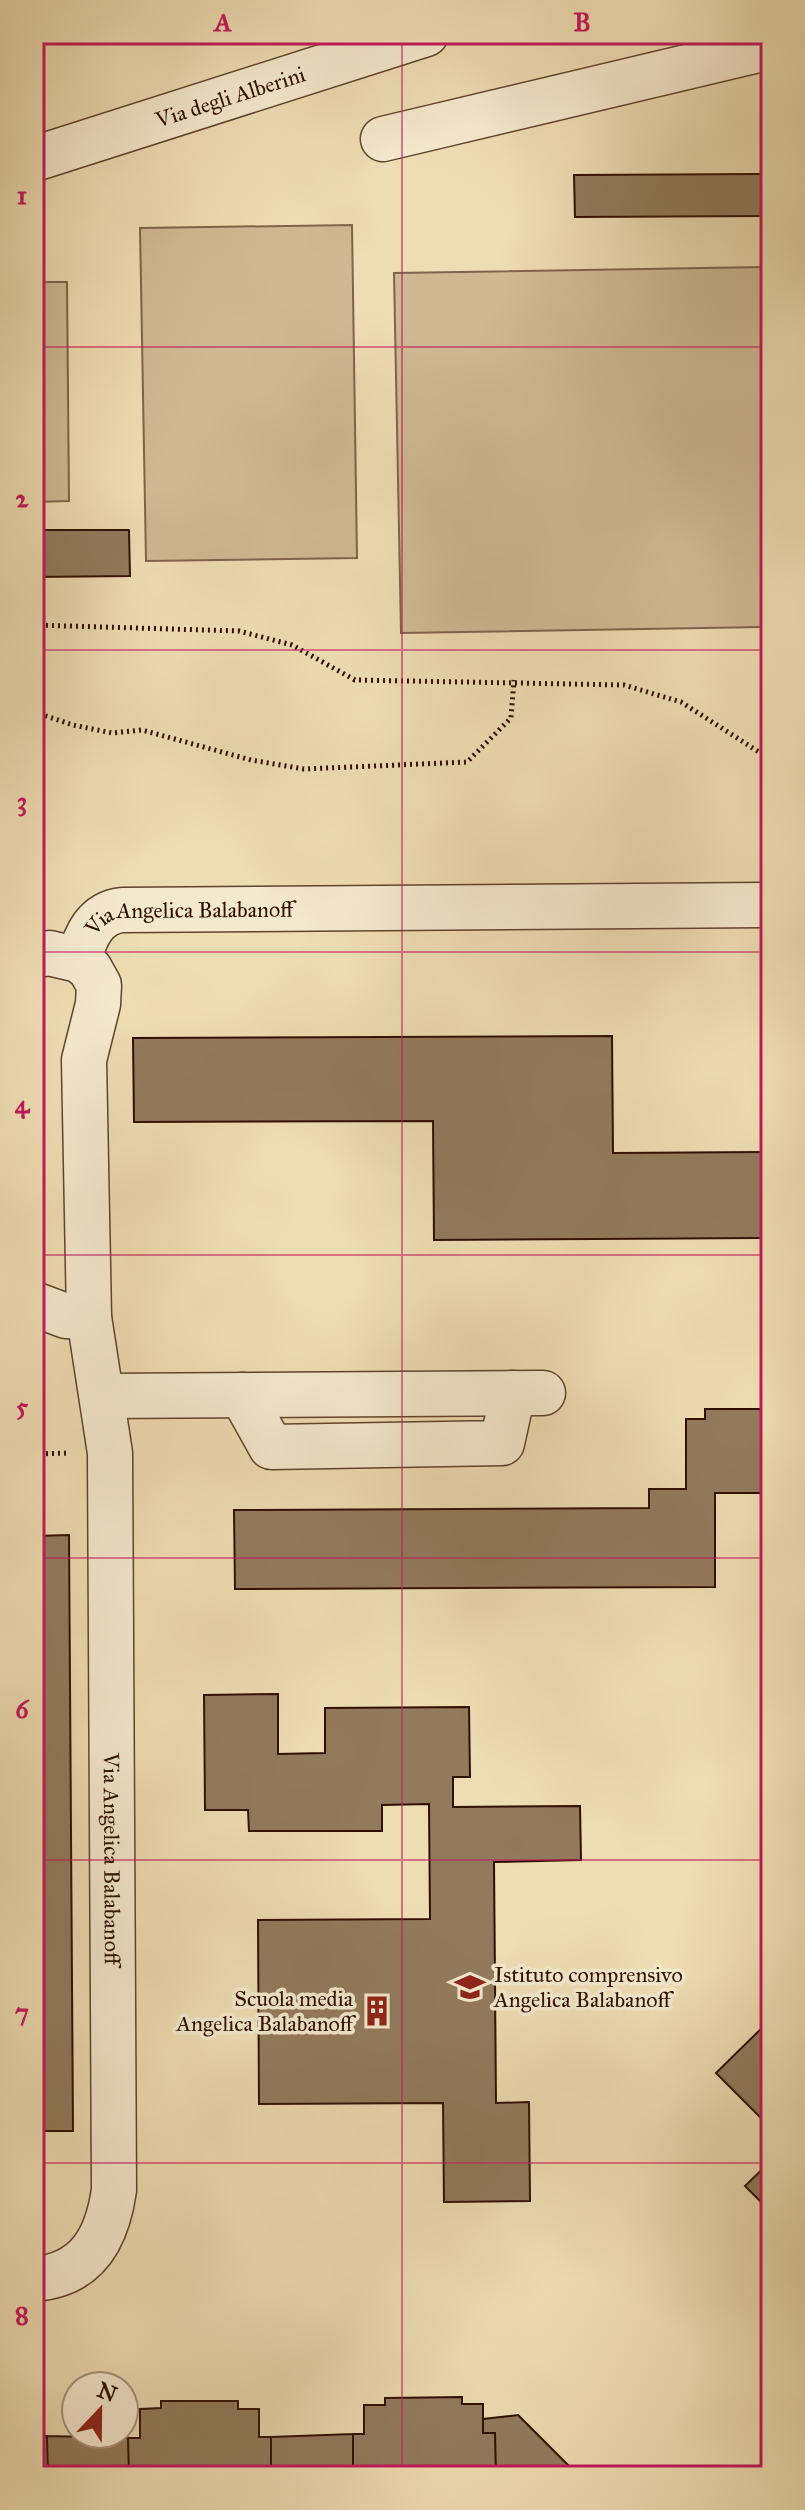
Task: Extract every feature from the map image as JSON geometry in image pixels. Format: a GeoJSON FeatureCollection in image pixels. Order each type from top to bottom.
{"type":"FeatureCollection","features":[{"type":"Feature","properties":{"kind":"street","name":"Via degli Alberini"},"geometry":{"type":"LineString","coordinates":[[34,159],[426,34]]}},
{"type":"Feature","properties":{"kind":"street"},"geometry":{"type":"LineString","coordinates":[[383,139],[771,47]]}},
{"type":"Feature","properties":{"kind":"street","name":"Via Angelica Balabanoff"},"geometry":{"type":"LineString","coordinates":[[34,2279],[77,2267],[88,2257],[107,2227],[114,2190],[110,1468],[104,1396],[89,1317],[84,1060],[98,1004],[99,985],[97,977],[79,960],[87,934],[105,914],[122,910],[771,905]]}},
{"type":"Feature","properties":{"kind":"street"},"geometry":{"type":"LineString","coordinates":[[34,956],[49,953],[79,960]]}},
{"type":"Feature","properties":{"kind":"street"},"geometry":{"type":"LineString","coordinates":[[34,1304],[66,1316],[89,1317]]}},
{"type":"Feature","properties":{"kind":"street"},"geometry":{"type":"LineString","coordinates":[[104,1396],[528,1393]]}},
{"type":"Feature","properties":{"kind":"path"},"geometry":{"type":"LineString","coordinates":[[34,625],[239,631],[292,645],[355,680],[514,680],[624,685],[681,702],[759,752],[771,750]]}},
{"type":"Feature","properties":{"kind":"path"},"geometry":{"type":"LineString","coordinates":[[34,712],[73,725],[112,733],[142,730],[251,760],[304,769],[467,762],[511,718],[514,680]]}},
{"type":"Feature","properties":{"kind":"shaded area"},"geometry":{"type":"Polygon","coordinates":[[[352,225],[357,558],[146,561],[140,228],[352,225]]]}},
{"type":"Feature","properties":{"kind":"shaded area"},"geometry":{"type":"Polygon","coordinates":[[[771,267],[771,627],[401,633],[394,273],[771,267]]]}},
{"type":"Feature","properties":{"kind":"shaded area"},"geometry":{"type":"Polygon","coordinates":[[[34,282],[67,282],[69,501],[34,502],[34,282]]]}},
{"type":"Feature","properties":{"kind":"building"},"geometry":{"type":"Polygon","coordinates":[[[771,174],[771,216],[575,217],[574,175],[771,174]]]}},
{"type":"Feature","properties":{"kind":"building"},"geometry":{"type":"Polygon","coordinates":[[[34,530],[129,530],[130,576],[34,577],[34,530]]]}},
{"type":"Feature","properties":{"kind":"building"},"geometry":{"type":"Polygon","coordinates":[[[612,1036],[613,1153],[771,1152],[771,1238],[434,1240],[433,1121],[134,1122],[133,1038],[612,1036]]]}},
{"type":"Feature","properties":{"kind":"building"},"geometry":{"type":"Polygon","coordinates":[[[705,1409],[771,1409],[771,1493],[715,1493],[715,1587],[235,1589],[234,1510],[649,1508],[649,1489],[686,1489],[686,1419],[705,1419],[705,1409]]]}},
{"type":"Feature","properties":{"kind":"building"},"geometry":{"type":"Polygon","coordinates":[[[69,1535],[73,2131],[34,2131],[34,1536],[69,1535]]]}},
{"type":"Feature","properties":{"kind":"building","name":"Scuola media Angelica Balabanoff"},"geometry":{"type":"Polygon","coordinates":[[[278,1694],[278,1754],[325,1753],[325,1708],[469,1707],[470,1777],[453,1777],[453,1807],[580,1806],[581,1860],[494,1862],[496,2103],[529,2102],[530,2201],[444,2202],[443,2103],[259,2104],[258,1920],[430,1919],[429,1804],[382,1805],[382,1831],[249,1831],[248,1810],[205,1810],[204,1695],[278,1694]]]}},
{"type":"Feature","properties":{"kind":"building"},"geometry":{"type":"Polygon","coordinates":[[[771,2019],[771,2123],[768,2125],[716,2073],[771,2019]]]}},
{"type":"Feature","properties":{"kind":"building"},"geometry":{"type":"Polygon","coordinates":[[[771,2161],[771,2212],[745,2186],[771,2161]]]}},
{"type":"Feature","properties":{"kind":"building"},"geometry":{"type":"Polygon","coordinates":[[[462,2397],[462,2404],[483,2404],[483,2433],[495,2433],[496,2476],[353,2476],[353,2434],[364,2434],[364,2405],[385,2405],[385,2398],[462,2397]]]}},
{"type":"Feature","properties":{"kind":"building"},"geometry":{"type":"Polygon","coordinates":[[[161,2401],[238,2401],[238,2409],[259,2409],[259,2437],[271,2437],[271,2476],[129,2476],[128,2450],[140,2450],[140,2409],[161,2408],[161,2401]]]}},
{"type":"Feature","properties":{"kind":"building"},"geometry":{"type":"Polygon","coordinates":[[[34,2408],[35,2436],[47,2436],[48,2476],[34,2476],[34,2408]]]}},
{"type":"Feature","properties":{"kind":"building"},"geometry":{"type":"Polygon","coordinates":[[[518,2415],[579,2476],[496,2476],[495,2433],[483,2433],[483,2419],[518,2415]]]}},
{"type":"Feature","properties":{"kind":"building"},"geometry":{"type":"Polygon","coordinates":[[[353,2434],[353,2476],[271,2476],[271,2437],[353,2434]]]}},
{"type":"Feature","properties":{"kind":"building"},"geometry":{"type":"Polygon","coordinates":[[[47,2436],[60,2436],[60,2450],[128,2450],[129,2476],[48,2476],[47,2436]]]}},
{"type":"Feature","properties":{"kind":"place","name":"Istituto comprensivo Angelica Balabanoff"},"geometry":{"type":"Point","coordinates":[470,1987]}},
{"type":"Feature","properties":{"kind":"place","name":"Scuola media Angelica Balabanoff"},"geometry":{"type":"Point","coordinates":[377,2011]}}]}
